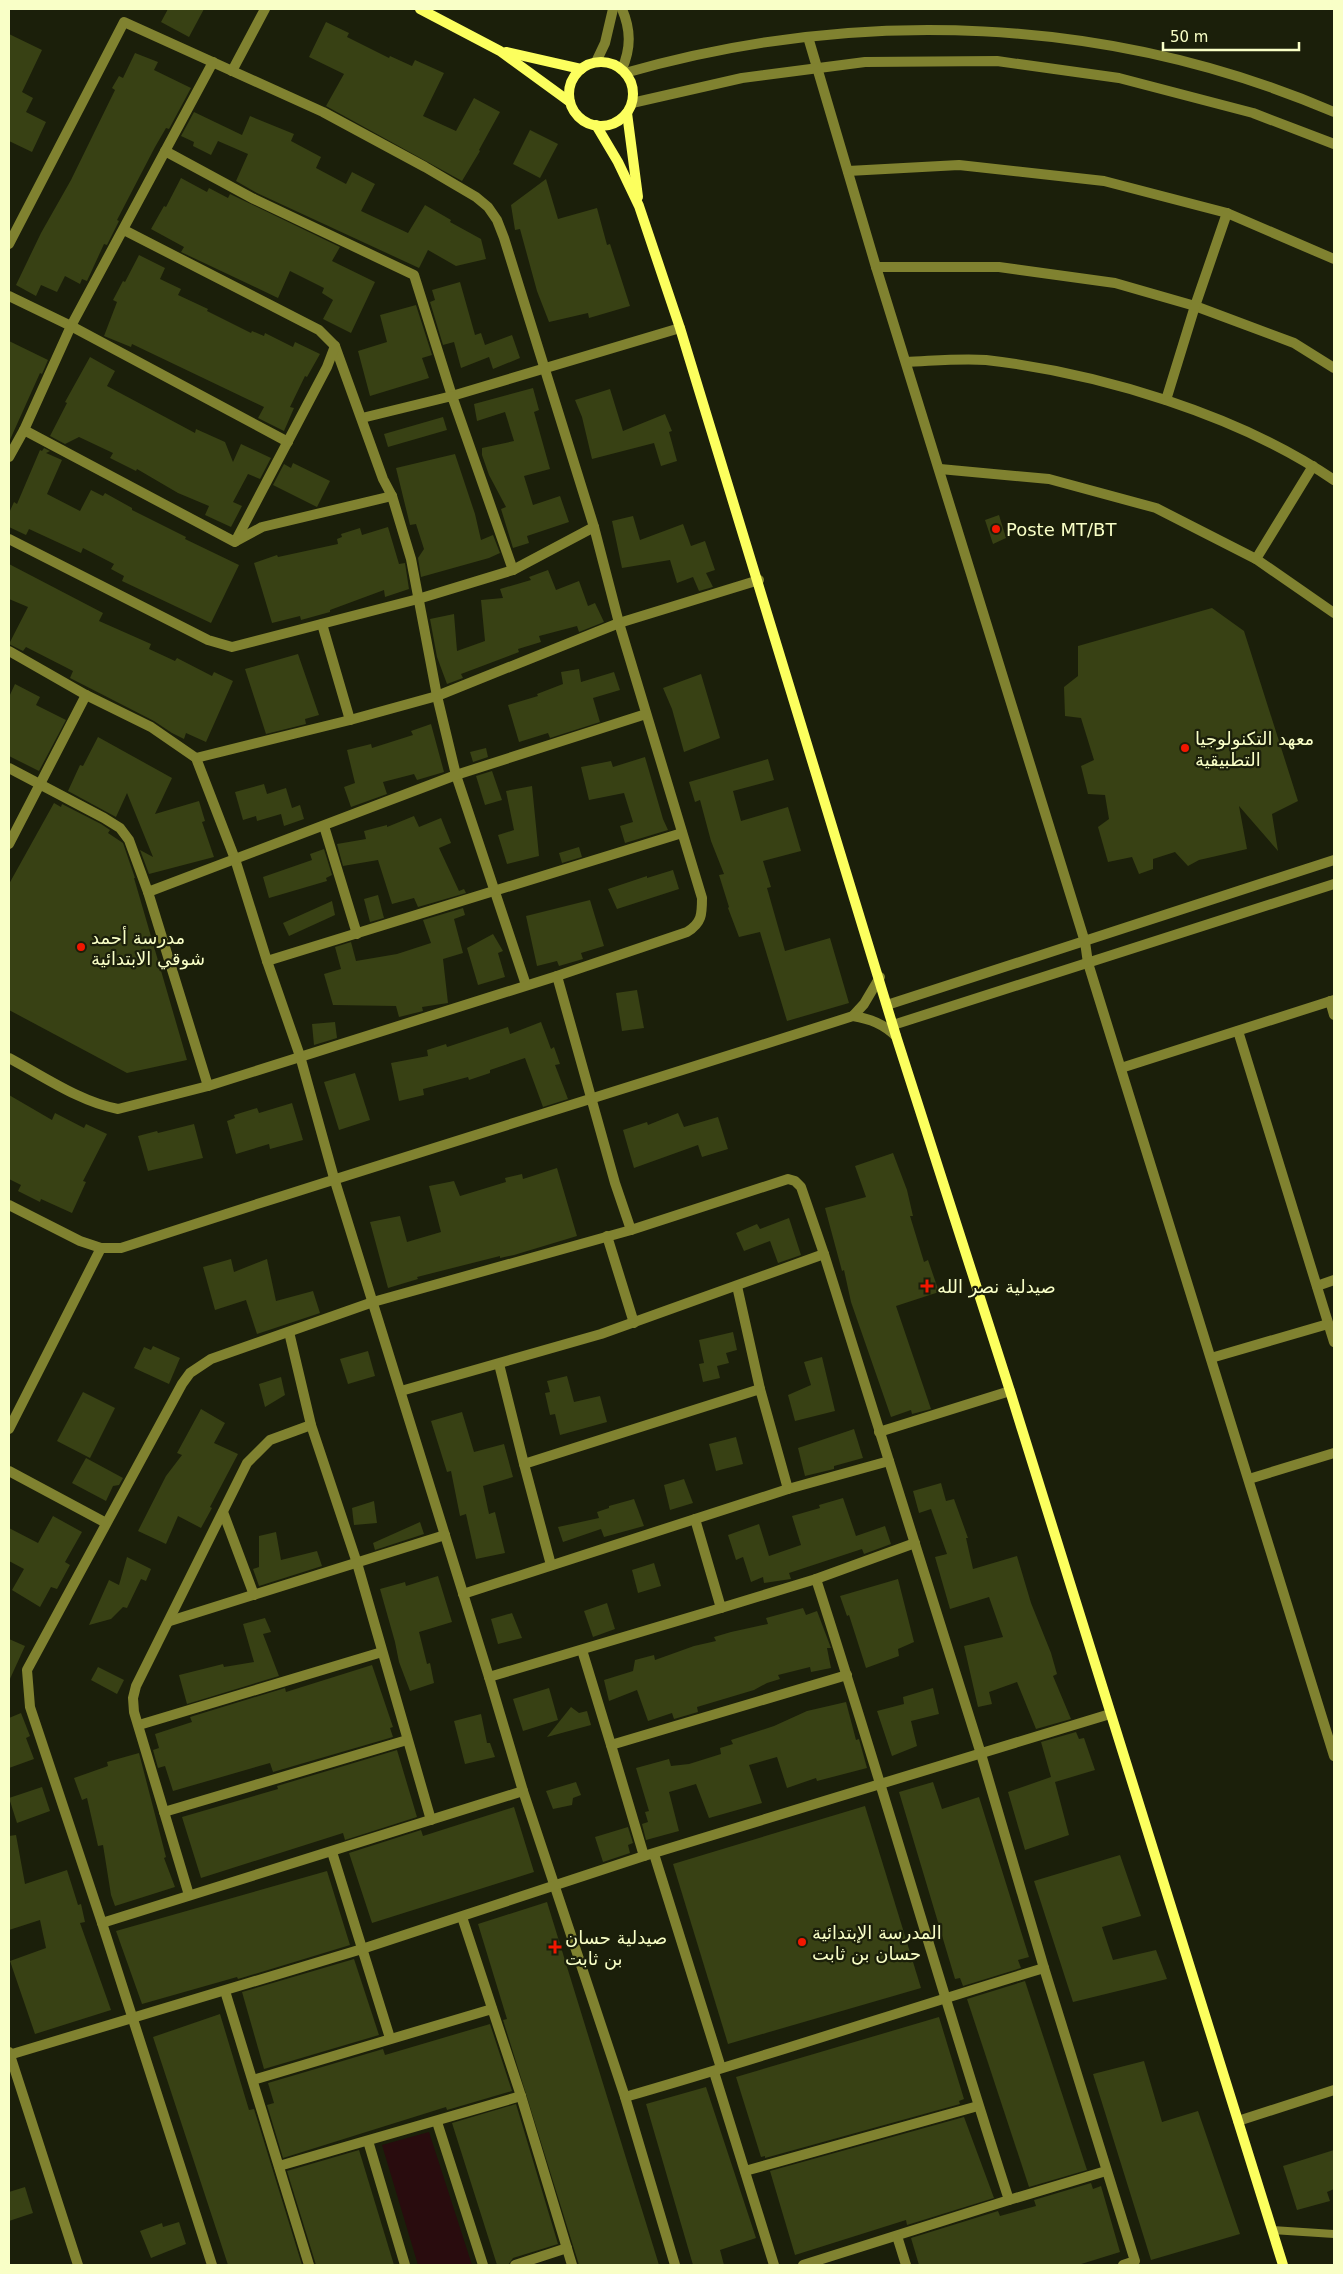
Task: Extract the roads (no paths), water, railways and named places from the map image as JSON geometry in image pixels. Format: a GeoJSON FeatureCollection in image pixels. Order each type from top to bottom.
{"type":"FeatureCollection","features":[{"type":"Feature","properties":{"kind":"main road"},"geometry":{"type":"LineString","coordinates":[[420,9],[500,51],[570,102],[580,118],[596,125],[613,124],[629,108]]}},
{"type":"Feature","properties":{"kind":"main road"},"geometry":{"type":"LineString","coordinates":[[500,51],[581,69]]}},
{"type":"Feature","properties":{"kind":"main road"},"geometry":{"type":"LineString","coordinates":[[570,102],[570,84],[581,69],[596,62],[605,62],[624,71],[632,85],[629,108],[639,206]]}},
{"type":"Feature","properties":{"kind":"main road"},"geometry":{"type":"LineString","coordinates":[[596,125],[618,162],[639,206],[680,328],[759,580],[880,977],[896,1036],[1010,1391],[1283,2265]]}},
{"type":"Feature","properties":{"kind":"street"},"geometry":{"type":"LineString","coordinates":[[232,71],[266,9]]}},
{"type":"Feature","properties":{"kind":"street"},"geometry":{"type":"LineString","coordinates":[[596,62],[605,43],[613,9]]}},
{"type":"Feature","properties":{"kind":"street"},"geometry":{"type":"LineString","coordinates":[[622,9],[627,21],[630,42],[624,71],[707,52],[808,37],[921,29],[974,30],[1081,40],[1134,50],[1232,74],[1334,112]]}},
{"type":"Feature","properties":{"kind":"street"},"geometry":{"type":"LineString","coordinates":[[9,244],[124,22],[330,116],[425,167],[476,197],[488,207],[497,220],[504,238],[594,527],[619,623],[702,898],[700,922],[687,932],[557,976],[208,1086],[118,1109],[81,1095],[9,1058]]}},
{"type":"Feature","properties":{"kind":"street"},"geometry":{"type":"LineString","coordinates":[[808,37],[876,267],[1086,942],[1088,963],[1334,1752]]}},
{"type":"Feature","properties":{"kind":"street"},"geometry":{"type":"LineString","coordinates":[[629,108],[742,78],[818,68],[865,62],[997,61],[1119,78],[1254,113],[1334,144]]}},
{"type":"Feature","properties":{"kind":"street"},"geometry":{"type":"LineString","coordinates":[[9,457],[24,430],[71,326],[124,230],[212,62]]}},
{"type":"Feature","properties":{"kind":"street"},"geometry":{"type":"LineString","coordinates":[[165,151],[254,199],[414,275],[452,396],[512,570]]}},
{"type":"Feature","properties":{"kind":"street"},"geometry":{"type":"LineString","coordinates":[[848,171],[959,165],[1104,181],[1227,213],[1334,259]]}},
{"type":"Feature","properties":{"kind":"street"},"geometry":{"type":"LineString","coordinates":[[1166,400],[1195,306],[1227,213]]}},
{"type":"Feature","properties":{"kind":"street"},"geometry":{"type":"LineString","coordinates":[[124,230],[319,330],[335,346],[383,479],[392,496],[410,559],[437,696],[456,775],[526,985]]}},
{"type":"Feature","properties":{"kind":"street"},"geometry":{"type":"LineString","coordinates":[[876,267],[999,267],[1115,283],[1195,306],[1294,343],[1334,368]]}},
{"type":"Feature","properties":{"kind":"street"},"geometry":{"type":"LineString","coordinates":[[9,296],[71,326],[288,442]]}},
{"type":"Feature","properties":{"kind":"street"},"geometry":{"type":"LineString","coordinates":[[362,418],[452,396],[680,328]]}},
{"type":"Feature","properties":{"kind":"street"},"geometry":{"type":"LineString","coordinates":[[235,542],[327,368],[335,346]]}},
{"type":"Feature","properties":{"kind":"street"},"geometry":{"type":"LineString","coordinates":[[906,362],[984,360],[1073,375],[1166,400],[1224,421],[1313,466],[1334,480]]}},
{"type":"Feature","properties":{"kind":"street"},"geometry":{"type":"LineString","coordinates":[[24,430],[235,542]]}},
{"type":"Feature","properties":{"kind":"street"},"geometry":{"type":"LineString","coordinates":[[1256,559],[1313,466]]}},
{"type":"Feature","properties":{"kind":"street"},"geometry":{"type":"LineString","coordinates":[[940,469],[1049,479],[1156,508],[1256,559],[1334,613]]}},
{"type":"Feature","properties":{"kind":"street"},"geometry":{"type":"LineString","coordinates":[[235,542],[262,527],[392,496]]}},
{"type":"Feature","properties":{"kind":"street"},"geometry":{"type":"LineString","coordinates":[[9,539],[208,640],[232,647],[418,599],[512,570],[594,527]]}},
{"type":"Feature","properties":{"kind":"street"},"geometry":{"type":"LineString","coordinates":[[196,758],[350,720],[437,696],[619,623],[759,580]]}},
{"type":"Feature","properties":{"kind":"street"},"geometry":{"type":"LineString","coordinates":[[322,624],[350,720]]}},
{"type":"Feature","properties":{"kind":"street"},"geometry":{"type":"LineString","coordinates":[[9,651],[86,695],[150,727],[196,758],[235,859],[267,961],[300,1056],[334,1178],[464,1594],[523,1791],[625,2097],[675,2265]]}},
{"type":"Feature","properties":{"kind":"street"},"geometry":{"type":"LineString","coordinates":[[9,844],[86,695]]}},
{"type":"Feature","properties":{"kind":"street"},"geometry":{"type":"LineString","coordinates":[[148,892],[456,775],[646,714]]}},
{"type":"Feature","properties":{"kind":"street"},"geometry":{"type":"LineString","coordinates":[[9,768],[120,828],[129,840],[148,892],[208,1086]]}},
{"type":"Feature","properties":{"kind":"street"},"geometry":{"type":"LineString","coordinates":[[324,826],[357,934]]}},
{"type":"Feature","properties":{"kind":"street"},"geometry":{"type":"LineString","coordinates":[[267,961],[682,833]]}},
{"type":"Feature","properties":{"kind":"street"},"geometry":{"type":"LineString","coordinates":[[887,1005],[1334,860]]}},
{"type":"Feature","properties":{"kind":"street"},"geometry":{"type":"LineString","coordinates":[[893,1026],[1334,884]]}},
{"type":"Feature","properties":{"kind":"street"},"geometry":{"type":"LineString","coordinates":[[557,976],[615,1183],[631,1230]]}},
{"type":"Feature","properties":{"kind":"street"},"geometry":{"type":"LineString","coordinates":[[854,1016],[864,1004],[880,977]]}},
{"type":"Feature","properties":{"kind":"street"},"geometry":{"type":"LineString","coordinates":[[1121,1068],[1332,1000],[1334,1015]]}},
{"type":"Feature","properties":{"kind":"street"},"geometry":{"type":"LineString","coordinates":[[9,1205],[80,1241],[101,1248],[122,1248],[334,1178],[593,1100],[854,1016],[870,1019],[884,1026],[896,1036]]}},
{"type":"Feature","properties":{"kind":"street"},"geometry":{"type":"LineString","coordinates":[[1238,1031],[1334,1342]]}},
{"type":"Feature","properties":{"kind":"street"},"geometry":{"type":"LineString","coordinates":[[212,2265],[30,1707],[27,1670],[182,1384],[190,1373],[211,1359],[373,1302],[631,1230],[788,1179],[795,1181],[801,1187],[824,1254],[981,1754],[1044,1968],[1135,2261],[1123,2265]]}},
{"type":"Feature","properties":{"kind":"street"},"geometry":{"type":"LineString","coordinates":[[607,1236],[634,1323]]}},
{"type":"Feature","properties":{"kind":"street"},"geometry":{"type":"LineString","coordinates":[[9,1429],[101,1248]]}},
{"type":"Feature","properties":{"kind":"street"},"geometry":{"type":"LineString","coordinates":[[400,1391],[499,1364],[634,1323],[824,1254]]}},
{"type":"Feature","properties":{"kind":"street"},"geometry":{"type":"LineString","coordinates":[[1317,1286],[1334,1280]]}},
{"type":"Feature","properties":{"kind":"street"},"geometry":{"type":"LineString","coordinates":[[737,1286],[760,1389],[788,1489]]}},
{"type":"Feature","properties":{"kind":"street"},"geometry":{"type":"LineString","coordinates":[[1211,1358],[1328,1324]]}},
{"type":"Feature","properties":{"kind":"street"},"geometry":{"type":"LineString","coordinates":[[289,1332],[311,1425],[357,1563],[431,1820]]}},
{"type":"Feature","properties":{"kind":"street"},"geometry":{"type":"LineString","coordinates":[[499,1364],[551,1565]]}},
{"type":"Feature","properties":{"kind":"street"},"geometry":{"type":"LineString","coordinates":[[524,1464],[760,1389]]}},
{"type":"Feature","properties":{"kind":"street"},"geometry":{"type":"LineString","coordinates":[[880,1432],[1010,1391]]}},
{"type":"Feature","properties":{"kind":"street"},"geometry":{"type":"LineString","coordinates":[[189,1895],[139,1725],[133,1698],[136,1686],[247,1463],[270,1440],[311,1425]]}},
{"type":"Feature","properties":{"kind":"street"},"geometry":{"type":"LineString","coordinates":[[1249,1480],[1334,1453]]}},
{"type":"Feature","properties":{"kind":"street"},"geometry":{"type":"LineString","coordinates":[[464,1594],[788,1489],[889,1462]]}},
{"type":"Feature","properties":{"kind":"street"},"geometry":{"type":"LineString","coordinates":[[9,1471],[106,1523]]}},
{"type":"Feature","properties":{"kind":"street"},"geometry":{"type":"LineString","coordinates":[[223,1512],[254,1595]]}},
{"type":"Feature","properties":{"kind":"street"},"geometry":{"type":"LineString","coordinates":[[695,1519],[722,1608]]}},
{"type":"Feature","properties":{"kind":"street"},"geometry":{"type":"LineString","coordinates":[[170,1621],[445,1535]]}},
{"type":"Feature","properties":{"kind":"street"},"geometry":{"type":"LineString","coordinates":[[489,1677],[816,1579],[914,1543]]}},
{"type":"Feature","properties":{"kind":"street"},"geometry":{"type":"LineString","coordinates":[[816,1579],[880,1783],[944,1998],[1009,2200]]}},
{"type":"Feature","properties":{"kind":"street"},"geometry":{"type":"LineString","coordinates":[[582,1650],[610,1745],[649,1855],[718,2070],[745,2171],[774,2265]]}},
{"type":"Feature","properties":{"kind":"street"},"geometry":{"type":"LineString","coordinates":[[139,1725],[382,1652]]}},
{"type":"Feature","properties":{"kind":"street"},"geometry":{"type":"LineString","coordinates":[[610,1745],[847,1675]]}},
{"type":"Feature","properties":{"kind":"street"},"geometry":{"type":"LineString","coordinates":[[78,2265],[9,2054],[225,1991],[462,1917],[649,1855],[1110,1714]]}},
{"type":"Feature","properties":{"kind":"street"},"geometry":{"type":"LineString","coordinates":[[164,1812],[407,1740]]}},
{"type":"Feature","properties":{"kind":"street"},"geometry":{"type":"LineString","coordinates":[[102,1923],[523,1791]]}},
{"type":"Feature","properties":{"kind":"street"},"geometry":{"type":"LineString","coordinates":[[332,1852],[390,2038]]}},
{"type":"Feature","properties":{"kind":"street"},"geometry":{"type":"LineString","coordinates":[[462,1917],[521,2096],[572,2265]]}},
{"type":"Feature","properties":{"kind":"street"},"geometry":{"type":"LineString","coordinates":[[625,2097],[718,2070],[1044,1968]]}},
{"type":"Feature","properties":{"kind":"street"},"geometry":{"type":"LineString","coordinates":[[225,1991],[309,2265]]}},
{"type":"Feature","properties":{"kind":"street"},"geometry":{"type":"LineString","coordinates":[[253,2080],[492,2009]]}},
{"type":"Feature","properties":{"kind":"street"},"geometry":{"type":"LineString","coordinates":[[1238,2121],[1334,2090]]}},
{"type":"Feature","properties":{"kind":"street"},"geometry":{"type":"LineString","coordinates":[[279,2166],[437,2122],[521,2096]]}},
{"type":"Feature","properties":{"kind":"street"},"geometry":{"type":"LineString","coordinates":[[745,2171],[978,2106]]}},
{"type":"Feature","properties":{"kind":"street"},"geometry":{"type":"LineString","coordinates":[[437,2122],[483,2265]]}},
{"type":"Feature","properties":{"kind":"street"},"geometry":{"type":"LineString","coordinates":[[368,2141],[405,2265]]}},
{"type":"Feature","properties":{"kind":"street"},"geometry":{"type":"LineString","coordinates":[[803,2265],[1106,2171]]}},
{"type":"Feature","properties":{"kind":"street"},"geometry":{"type":"LineString","coordinates":[[897,2236],[906,2265]]}},
{"type":"Feature","properties":{"kind":"street"},"geometry":{"type":"LineString","coordinates":[[515,2265],[567,2248]]}},
{"type":"Feature","properties":{"kind":"lane"},"geometry":{"type":"LineString","coordinates":[[1272,2230],[1334,2234]]}},
{"type":"Feature","properties":{"kind":"place","name":"Poste MT/BT"},"geometry":{"type":"Point","coordinates":[996,529]}},
{"type":"Feature","properties":{"kind":"place","name":"معهد التكنولوجيا التطبيقية"},"geometry":{"type":"Point","coordinates":[1185,748]}},
{"type":"Feature","properties":{"kind":"place","name":"مدرسة أحمد شوقي الابتدائية"},"geometry":{"type":"Point","coordinates":[81,947]}},
{"type":"Feature","properties":{"kind":"place","name":"صيدلية نصر الله"},"geometry":{"type":"Point","coordinates":[927,1286]}},
{"type":"Feature","properties":{"kind":"place","name":"المدرسة الإبتدائية حسان بن ثابت"},"geometry":{"type":"Point","coordinates":[802,1942]}},
{"type":"Feature","properties":{"kind":"place","name":"صيدلية حسان بن ثابت"},"geometry":{"type":"Point","coordinates":[555,1947]}}]}
